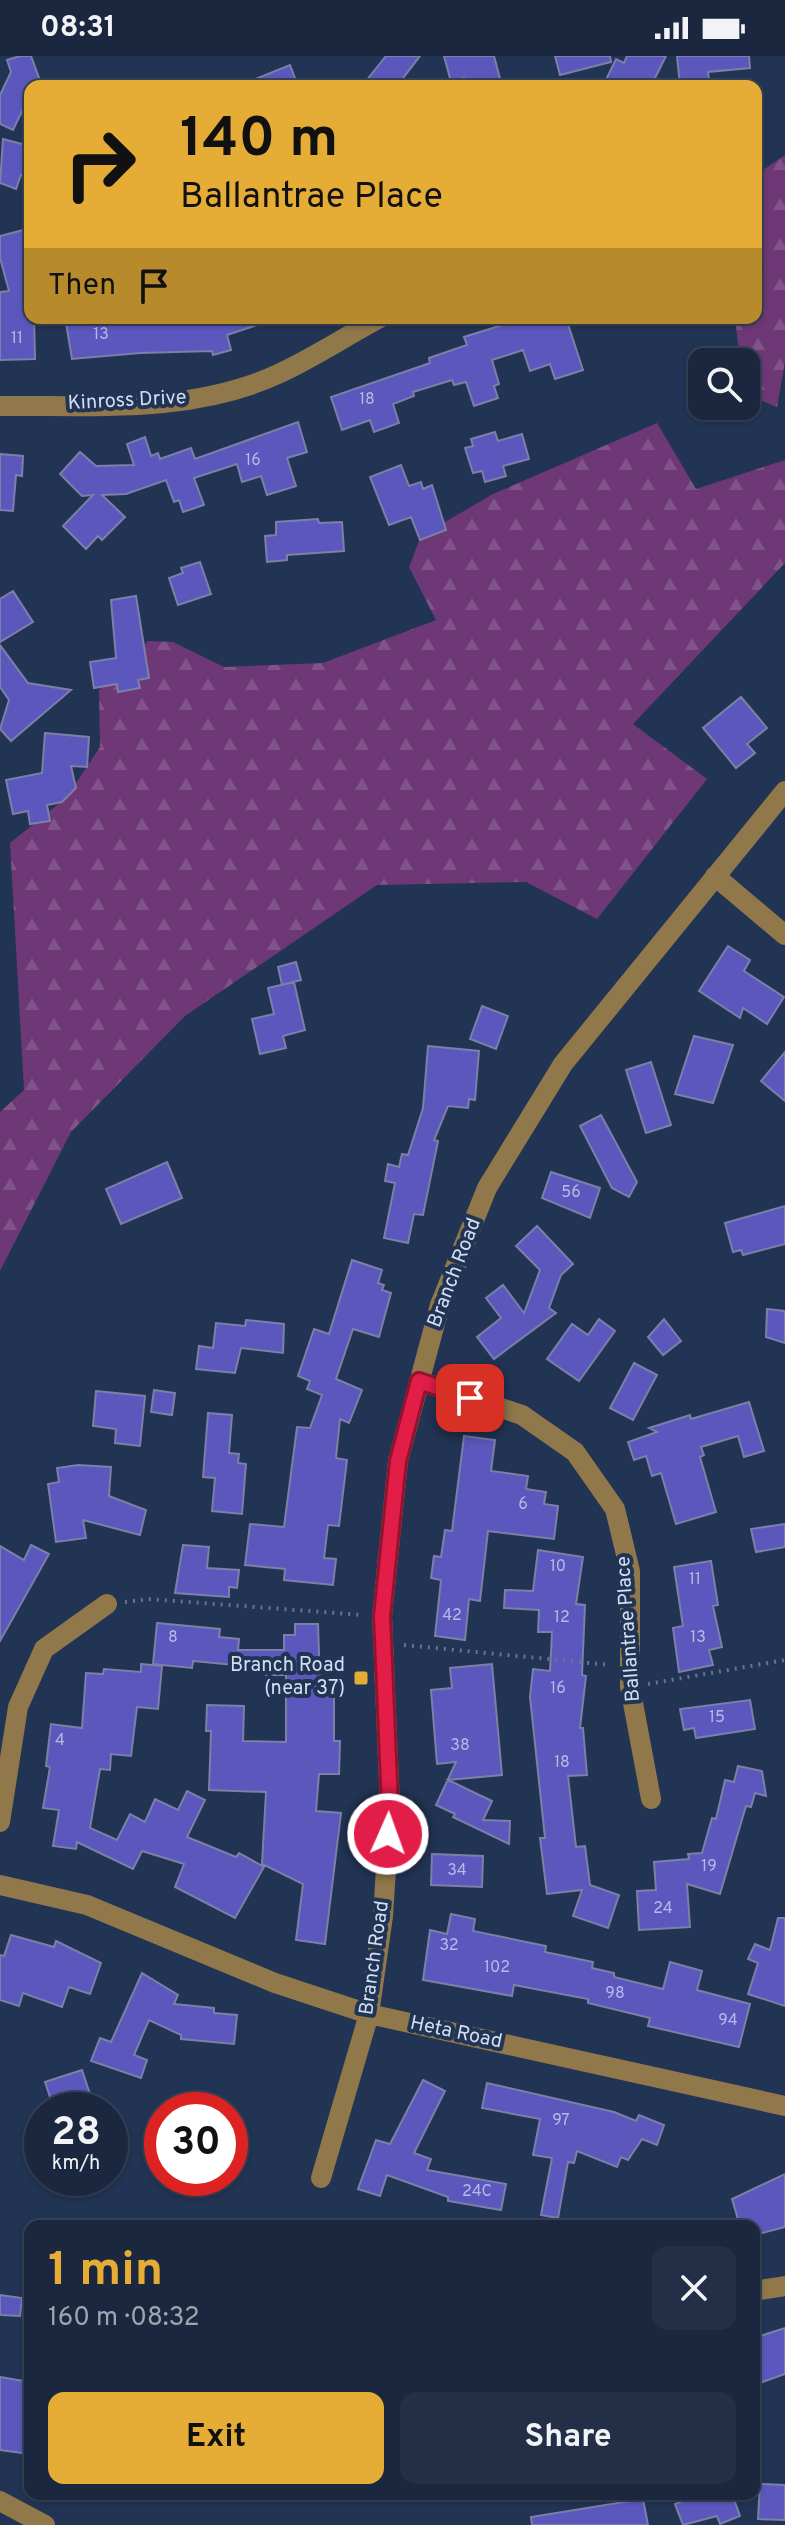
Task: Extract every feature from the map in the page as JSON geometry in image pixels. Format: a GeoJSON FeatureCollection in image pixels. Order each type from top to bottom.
{"type":"FeatureCollection","features":[{"type":"Feature","properties":{"kind":"street","name":"Kinross Drive"},"geometry":{"type":"LineString","coordinates":[[0,406],[159,404],[220,393],[277,375],[369,324]]}},
{"type":"Feature","properties":{"kind":"street","name":"Branch Road"},"geometry":{"type":"LineString","coordinates":[[321,2178],[369,2014],[383,1916],[390,1806],[382,1616],[398,1461],[440,1305],[487,1188],[563,1064],[785,791]]}},
{"type":"Feature","properties":{"kind":"street"},"geometry":{"type":"LineString","coordinates":[[715,876],[785,935]]}},
{"type":"Feature","properties":{"kind":"street","name":"Ballantrae Place"},"geometry":{"type":"LineString","coordinates":[[419,1381],[522,1415],[575,1452],[615,1509],[630,1571],[630,1677],[651,1799]]}},
{"type":"Feature","properties":{"kind":"street"},"geometry":{"type":"LineString","coordinates":[[0,1822],[18,1707],[44,1649],[107,1604]]}},
{"type":"Feature","properties":{"kind":"street","name":"Heta Road"},"geometry":{"type":"LineString","coordinates":[[0,1885],[87,1905],[275,1983],[369,2014],[785,2106]]}},
{"type":"Feature","properties":{"kind":"street"},"geometry":{"type":"LineString","coordinates":[[760,2290],[785,2286]]}},
{"type":"Feature","properties":{"kind":"street"},"geometry":{"type":"LineString","coordinates":[[0,2501],[45,2525]]}},
{"type":"Feature","properties":{"kind":"path"},"geometry":{"type":"LineString","coordinates":[[107,1604],[148,1599],[382,1616]]}},
{"type":"Feature","properties":{"kind":"path"},"geometry":{"type":"LineString","coordinates":[[382,1643],[630,1677],[785,1660]]}},
{"type":"Feature","properties":{"kind":"green space"},"geometry":{"type":"Polygon","coordinates":[[[785,155],[785,362],[777,407],[760,400],[760,348],[738,348],[736,324],[762,324],[762,171],[785,155]]]}},
{"type":"Feature","properties":{"kind":"green space"},"geometry":{"type":"Polygon","coordinates":[[[657,423],[696,489],[785,460],[785,563],[633,724],[707,779],[597,919],[526,882],[377,885],[185,1016],[71,1132],[0,1271],[0,1112],[24,1090],[10,843],[66,798],[100,747],[99,690],[148,641],[173,642],[224,667],[323,663],[436,620],[409,567],[421,536],[493,494],[657,423]]]}},
{"type":"Feature","properties":{"kind":"building"},"geometry":{"type":"Polygon","coordinates":[[[31,56],[40,80],[24,80],[24,107],[13,130],[0,124],[0,95],[11,72],[7,60],[31,56]]]}},
{"type":"Feature","properties":{"kind":"building"},"geometry":{"type":"Polygon","coordinates":[[[386,56],[420,56],[402,80],[367,80],[386,56]]]}},
{"type":"Feature","properties":{"kind":"building"},"geometry":{"type":"Polygon","coordinates":[[[444,56],[494,56],[500,80],[464,78],[450,80],[444,56]]]}},
{"type":"Feature","properties":{"kind":"building"},"geometry":{"type":"Polygon","coordinates":[[[555,56],[610,56],[611,62],[560,75],[555,56]]]}},
{"type":"Feature","properties":{"kind":"building"},"geometry":{"type":"Polygon","coordinates":[[[627,56],[666,56],[654,80],[606,80],[616,59],[624,63],[627,56]]]}},
{"type":"Feature","properties":{"kind":"building"},"geometry":{"type":"Polygon","coordinates":[[[677,56],[749,56],[750,68],[708,72],[709,80],[679,80],[677,56]]]}},
{"type":"Feature","properties":{"kind":"building"},"geometry":{"type":"Polygon","coordinates":[[[290,65],[296,80],[253,80],[290,65]]]}},
{"type":"Feature","properties":{"kind":"building"},"geometry":{"type":"Polygon","coordinates":[[[3,139],[24,144],[24,176],[21,175],[16,189],[0,183],[3,139]]]}},
{"type":"Feature","properties":{"kind":"building"},"geometry":{"type":"Polygon","coordinates":[[[23,230],[24,324],[34,324],[35,359],[0,360],[0,292],[9,291],[0,258],[0,236],[23,230]]]}},
{"type":"Feature","properties":{"kind":"building"},"geometry":{"type":"Polygon","coordinates":[[[66,324],[260,324],[227,335],[231,350],[213,355],[212,351],[140,353],[72,359],[66,324]]]}},
{"type":"Feature","properties":{"kind":"building"},"geometry":{"type":"Polygon","coordinates":[[[506,324],[568,324],[583,370],[555,379],[550,364],[530,371],[523,350],[492,360],[499,384],[494,386],[498,398],[474,406],[466,382],[454,385],[452,380],[413,392],[414,396],[393,404],[399,423],[374,432],[370,420],[342,430],[331,397],[430,363],[429,358],[467,345],[464,337],[506,324]]]}},
{"type":"Feature","properties":{"kind":"building"},"geometry":{"type":"Polygon","coordinates":[[[298,422],[307,452],[287,458],[296,486],[267,495],[261,476],[242,482],[237,464],[194,478],[204,505],[183,512],[179,500],[174,502],[166,480],[126,494],[102,495],[125,517],[102,540],[98,536],[86,549],[63,526],[93,495],[82,496],[60,474],[80,452],[96,466],[134,465],[127,444],[145,437],[151,456],[158,453],[160,459],[191,448],[195,459],[298,422]]]}},
{"type":"Feature","properties":{"kind":"building"},"geometry":{"type":"Polygon","coordinates":[[[495,432],[498,441],[522,434],[529,459],[503,466],[506,476],[485,482],[482,471],[473,473],[465,448],[473,446],[471,439],[495,432]]]}},
{"type":"Feature","properties":{"kind":"building"},"geometry":{"type":"Polygon","coordinates":[[[0,454],[23,456],[22,476],[16,475],[13,511],[0,510],[0,454]]]}},
{"type":"Feature","properties":{"kind":"building"},"geometry":{"type":"Polygon","coordinates":[[[401,465],[409,486],[421,482],[423,489],[432,485],[446,530],[420,540],[411,517],[389,525],[370,477],[401,465]]]}},
{"type":"Feature","properties":{"kind":"building"},"geometry":{"type":"Polygon","coordinates":[[[318,519],[319,523],[342,522],[344,551],[287,555],[287,560],[267,562],[265,536],[276,535],[276,522],[318,519]]]}},
{"type":"Feature","properties":{"kind":"building"},"geometry":{"type":"Polygon","coordinates":[[[200,562],[211,594],[178,605],[169,578],[183,573],[181,568],[200,562]]]}},
{"type":"Feature","properties":{"kind":"building"},"geometry":{"type":"Polygon","coordinates":[[[13,591],[33,622],[0,642],[0,599],[13,591]]]}},
{"type":"Feature","properties":{"kind":"building"},"geometry":{"type":"Polygon","coordinates":[[[136,596],[149,678],[138,680],[140,688],[118,692],[117,684],[94,688],[90,662],[116,658],[111,600],[136,596]]]}},
{"type":"Feature","properties":{"kind":"building"},"geometry":{"type":"Polygon","coordinates":[[[0,645],[28,683],[71,690],[11,741],[0,729],[9,700],[0,687],[0,645]]]}},
{"type":"Feature","properties":{"kind":"building"},"geometry":{"type":"Polygon","coordinates":[[[741,697],[767,728],[747,744],[755,753],[736,768],[703,728],[741,697]]]}},
{"type":"Feature","properties":{"kind":"building"},"geometry":{"type":"Polygon","coordinates":[[[45,733],[89,737],[87,767],[71,766],[76,788],[62,802],[47,805],[50,821],[30,824],[28,811],[13,814],[6,780],[42,773],[45,733]]]}},
{"type":"Feature","properties":{"kind":"building"},"geometry":{"type":"Polygon","coordinates":[[[728,946],[750,960],[744,971],[784,997],[767,1024],[743,1008],[740,1018],[699,991],[728,946]]]}},
{"type":"Feature","properties":{"kind":"building"},"geometry":{"type":"Polygon","coordinates":[[[296,962],[301,980],[282,985],[278,967],[296,962]]]}},
{"type":"Feature","properties":{"kind":"building"},"geometry":{"type":"Polygon","coordinates":[[[294,982],[305,1030],[283,1036],[286,1048],[260,1054],[252,1019],[274,1014],[268,988],[294,982]]]}},
{"type":"Feature","properties":{"kind":"building"},"geometry":{"type":"Polygon","coordinates":[[[482,1006],[508,1016],[496,1049],[470,1039],[482,1006]]]}},
{"type":"Feature","properties":{"kind":"building"},"geometry":{"type":"Polygon","coordinates":[[[694,1036],[733,1045],[713,1103],[675,1094],[694,1036]]]}},
{"type":"Feature","properties":{"kind":"building"},"geometry":{"type":"Polygon","coordinates":[[[428,1046],[479,1051],[475,1100],[469,1099],[468,1108],[448,1106],[434,1140],[438,1141],[423,1215],[414,1214],[408,1243],[384,1238],[395,1183],[385,1181],[388,1164],[399,1167],[402,1154],[408,1155],[423,1108],[428,1046]]]}},
{"type":"Feature","properties":{"kind":"building"},"geometry":{"type":"Polygon","coordinates":[[[785,1052],[785,1101],[761,1081],[785,1052]]]}},
{"type":"Feature","properties":{"kind":"building"},"geometry":{"type":"Polygon","coordinates":[[[651,1062],[671,1125],[646,1133],[626,1070],[651,1062]]]}},
{"type":"Feature","properties":{"kind":"building"},"geometry":{"type":"Polygon","coordinates":[[[601,1115],[637,1182],[629,1197],[612,1188],[580,1126],[601,1115]]]}},
{"type":"Feature","properties":{"kind":"building"},"geometry":{"type":"Polygon","coordinates":[[[167,1162],[182,1198],[121,1224],[106,1189],[167,1162]]]}},
{"type":"Feature","properties":{"kind":"building"},"geometry":{"type":"Polygon","coordinates":[[[551,1172],[600,1188],[590,1218],[542,1198],[551,1172]]]}},
{"type":"Feature","properties":{"kind":"building"},"geometry":{"type":"Polygon","coordinates":[[[785,1206],[785,1244],[743,1255],[741,1250],[733,1252],[725,1223],[785,1206]]]}},
{"type":"Feature","properties":{"kind":"building"},"geometry":{"type":"Polygon","coordinates":[[[537,1226],[573,1264],[561,1275],[549,1308],[556,1313],[494,1359],[477,1337],[501,1318],[486,1298],[503,1285],[524,1313],[540,1270],[516,1246],[537,1226]]]}},
{"type":"Feature","properties":{"kind":"building"},"geometry":{"type":"Polygon","coordinates":[[[352,1260],[382,1270],[378,1283],[384,1285],[382,1290],[391,1293],[379,1337],[353,1329],[336,1379],[362,1390],[349,1423],[340,1419],[336,1458],[347,1460],[339,1526],[328,1525],[324,1558],[336,1559],[333,1585],[284,1580],[285,1569],[245,1565],[250,1524],[284,1527],[297,1427],[310,1428],[322,1395],[307,1389],[310,1381],[298,1376],[314,1329],[329,1334],[352,1260]]]}},
{"type":"Feature","properties":{"kind":"building"},"geometry":{"type":"Polygon","coordinates":[[[767,1309],[785,1311],[785,1343],[766,1337],[767,1309]]]}},
{"type":"Feature","properties":{"kind":"building"},"geometry":{"type":"Polygon","coordinates":[[[599,1319],[615,1331],[579,1381],[547,1359],[572,1324],[588,1335],[599,1319]]]}},
{"type":"Feature","properties":{"kind":"building"},"geometry":{"type":"Polygon","coordinates":[[[664,1319],[681,1341],[663,1355],[648,1337],[664,1319]]]}},
{"type":"Feature","properties":{"kind":"building"},"geometry":{"type":"Polygon","coordinates":[[[246,1320],[284,1324],[283,1353],[241,1348],[235,1373],[196,1369],[199,1346],[213,1348],[216,1323],[245,1326],[246,1320]]]}},
{"type":"Feature","properties":{"kind":"building"},"geometry":{"type":"Polygon","coordinates":[[[634,1363],[657,1375],[633,1420],[610,1408],[634,1363]]]}},
{"type":"Feature","properties":{"kind":"building"},"geometry":{"type":"Polygon","coordinates":[[[154,1390],[175,1393],[172,1415],[151,1412],[154,1390]]]}},
{"type":"Feature","properties":{"kind":"building"},"geometry":{"type":"Polygon","coordinates":[[[96,1391],[145,1396],[140,1446],[115,1443],[116,1429],[93,1426],[96,1391]]]}},
{"type":"Feature","properties":{"kind":"building"},"geometry":{"type":"Polygon","coordinates":[[[749,1402],[764,1451],[744,1457],[738,1436],[701,1447],[704,1455],[700,1457],[716,1512],[676,1524],[661,1473],[652,1476],[646,1456],[634,1460],[628,1442],[657,1432],[649,1428],[749,1402]]]}},
{"type":"Feature","properties":{"kind":"building"},"geometry":{"type":"Polygon","coordinates":[[[208,1413],[232,1415],[229,1453],[239,1454],[238,1463],[246,1464],[242,1514],[212,1511],[215,1478],[203,1477],[208,1413]]]}},
{"type":"Feature","properties":{"kind":"building"},"geometry":{"type":"Polygon","coordinates":[[[464,1436],[495,1440],[491,1471],[528,1476],[526,1489],[546,1492],[544,1504],[558,1506],[554,1539],[488,1531],[480,1601],[469,1599],[465,1640],[435,1636],[441,1580],[431,1578],[434,1556],[441,1557],[445,1530],[452,1531],[464,1436]]]}},
{"type":"Feature","properties":{"kind":"building"},"geometry":{"type":"Polygon","coordinates":[[[78,1465],[111,1467],[109,1496],[146,1510],[140,1535],[83,1520],[86,1538],[56,1542],[48,1484],[59,1482],[57,1468],[78,1465]]]}},
{"type":"Feature","properties":{"kind":"building"},"geometry":{"type":"Polygon","coordinates":[[[785,1524],[785,1547],[756,1552],[751,1529],[785,1524]]]}},
{"type":"Feature","properties":{"kind":"building"},"geometry":{"type":"Polygon","coordinates":[[[31,1545],[49,1554],[0,1641],[0,1546],[24,1560],[31,1545]]]}},
{"type":"Feature","properties":{"kind":"building"},"geometry":{"type":"Polygon","coordinates":[[[183,1545],[209,1547],[207,1568],[239,1570],[237,1588],[229,1587],[229,1597],[175,1593],[183,1545]]]}},
{"type":"Feature","properties":{"kind":"building"},"geometry":{"type":"Polygon","coordinates":[[[538,1550],[583,1557],[576,1604],[585,1605],[582,1675],[586,1676],[580,1728],[583,1728],[587,1775],[568,1776],[576,1847],[585,1846],[590,1885],[619,1895],[608,1928],[573,1916],[582,1890],[547,1894],[540,1838],[545,1838],[530,1697],[533,1669],[550,1671],[552,1632],[538,1632],[539,1610],[504,1608],[505,1590],[533,1591],[538,1550]]]}},
{"type":"Feature","properties":{"kind":"building"},"geometry":{"type":"Polygon","coordinates":[[[711,1561],[718,1605],[713,1606],[722,1647],[709,1650],[713,1665],[679,1672],[673,1628],[683,1626],[674,1567],[711,1561]]]}},
{"type":"Feature","properties":{"kind":"building"},"geometry":{"type":"Polygon","coordinates":[[[157,1623],[220,1629],[219,1637],[239,1639],[238,1650],[284,1650],[284,1635],[295,1635],[295,1624],[318,1624],[320,1682],[327,1682],[326,1693],[334,1693],[334,1741],[340,1741],[339,1774],[319,1774],[316,1811],[341,1813],[325,1944],[296,1940],[303,1884],[262,1864],[266,1792],[209,1790],[211,1731],[206,1731],[207,1705],[244,1706],[243,1741],[286,1742],[286,1675],[266,1675],[266,1668],[193,1661],[192,1668],[153,1664],[157,1623]]]}},
{"type":"Feature","properties":{"kind":"building"},"geometry":{"type":"Polygon","coordinates":[[[141,1664],[162,1666],[158,1709],[137,1707],[131,1756],[111,1754],[110,1770],[100,1769],[90,1828],[117,1840],[130,1814],[145,1822],[155,1799],[178,1810],[187,1791],[205,1800],[187,1837],[236,1857],[239,1853],[264,1867],[235,1918],[175,1887],[184,1864],[142,1851],[133,1869],[77,1842],[76,1849],[53,1846],[59,1810],[43,1808],[50,1767],[46,1766],[51,1724],[82,1728],[86,1673],[103,1674],[104,1669],[141,1672],[141,1664]]]}},
{"type":"Feature","properties":{"kind":"building"},"geometry":{"type":"Polygon","coordinates":[[[492,1664],[502,1775],[448,1780],[492,1801],[483,1820],[510,1821],[509,1844],[453,1817],[455,1814],[436,1805],[456,1762],[437,1764],[431,1690],[452,1688],[450,1668],[492,1664]]]}},
{"type":"Feature","properties":{"kind":"building"},"geometry":{"type":"Polygon","coordinates":[[[750,1700],[755,1729],[696,1738],[694,1728],[684,1730],[680,1709],[750,1700]]]}},
{"type":"Feature","properties":{"kind":"building"},"geometry":{"type":"Polygon","coordinates":[[[738,1766],[762,1771],[766,1796],[755,1793],[751,1807],[746,1806],[720,1894],[687,1884],[690,1927],[639,1930],[637,1891],[656,1890],[654,1862],[689,1859],[688,1854],[702,1853],[712,1818],[716,1819],[725,1780],[734,1782],[738,1766]]]}},
{"type":"Feature","properties":{"kind":"building"},"geometry":{"type":"Polygon","coordinates":[[[432,1854],[483,1856],[482,1887],[431,1885],[432,1854]]]}},
{"type":"Feature","properties":{"kind":"building"},"geometry":{"type":"Polygon","coordinates":[[[451,1914],[475,1919],[473,1931],[546,1946],[545,1952],[593,1962],[592,1968],[614,1973],[614,1977],[663,1989],[670,1962],[702,1971],[697,1990],[750,2004],[739,2047],[648,2026],[650,2018],[588,2003],[588,1999],[514,1985],[512,1996],[423,1980],[430,1930],[447,1934],[451,1914]]]}},
{"type":"Feature","properties":{"kind":"building"},"geometry":{"type":"Polygon","coordinates":[[[778,1918],[785,1918],[785,2006],[748,1994],[758,1963],[748,1959],[755,1944],[770,1950],[778,1918]]]}},
{"type":"Feature","properties":{"kind":"building"},"geometry":{"type":"Polygon","coordinates":[[[11,1935],[54,1947],[56,1941],[101,1963],[90,1994],[69,1987],[62,2007],[23,1993],[19,2006],[0,2000],[0,1955],[4,1956],[11,1935]]]}},
{"type":"Feature","properties":{"kind":"building"},"geometry":{"type":"Polygon","coordinates":[[[142,1973],[178,1995],[174,2004],[214,2008],[214,2013],[237,2015],[234,2044],[181,2039],[181,2035],[149,2020],[134,2055],[147,2060],[141,2078],[91,2061],[100,2038],[111,2042],[142,1973]]]}},
{"type":"Feature","properties":{"kind":"building"},"geometry":{"type":"Polygon","coordinates":[[[82,2070],[89,2092],[48,2092],[45,2082],[82,2070]]]}},
{"type":"Feature","properties":{"kind":"building"},"geometry":{"type":"Polygon","coordinates":[[[423,2080],[445,2091],[414,2153],[431,2159],[427,2170],[506,2184],[501,2210],[448,2201],[448,2197],[387,2175],[380,2196],[358,2189],[376,2140],[390,2144],[423,2080]]]}},
{"type":"Feature","properties":{"kind":"building"},"geometry":{"type":"Polygon","coordinates":[[[487,2083],[614,2112],[636,2121],[639,2115],[664,2125],[657,2145],[642,2139],[628,2160],[621,2157],[617,2167],[577,2151],[574,2163],[568,2162],[558,2218],[541,2215],[552,2158],[533,2155],[540,2119],[482,2108],[487,2083]]]}},
{"type":"Feature","properties":{"kind":"building"},"geometry":{"type":"Polygon","coordinates":[[[785,2174],[785,2227],[760,2233],[760,2220],[738,2220],[732,2199],[785,2174]]]}},
{"type":"Feature","properties":{"kind":"building"},"geometry":{"type":"Polygon","coordinates":[[[0,2295],[22,2298],[20,2316],[0,2315],[0,2295]]]}},
{"type":"Feature","properties":{"kind":"building"},"geometry":{"type":"Polygon","coordinates":[[[785,2328],[785,2374],[760,2383],[760,2336],[785,2328]]]}},
{"type":"Feature","properties":{"kind":"building"},"geometry":{"type":"Polygon","coordinates":[[[0,2377],[24,2381],[24,2453],[0,2450],[0,2377]]]}},
{"type":"Feature","properties":{"kind":"building"},"geometry":{"type":"Polygon","coordinates":[[[760,2484],[785,2485],[785,2520],[758,2519],[760,2484]]]}},
{"type":"Feature","properties":{"kind":"building"},"geometry":{"type":"Polygon","coordinates":[[[643,2500],[648,2525],[532,2525],[531,2517],[643,2500]]]}},
{"type":"Feature","properties":{"kind":"building"},"geometry":{"type":"Polygon","coordinates":[[[685,2500],[734,2500],[740,2516],[720,2524],[717,2516],[683,2525],[675,2504],[685,2500]]]}},
{"type":"Feature","properties":{"kind":"place","name":"Branch Road (near 37)"},"geometry":{"type":"Point","coordinates":[361,1678]}},
{"type":"Feature","properties":{"kind":"route"},"geometry":{"type":"LineString","coordinates":[[388,1834],[390,1806],[382,1616],[398,1461],[419,1381],[470,1398]]}}]}
